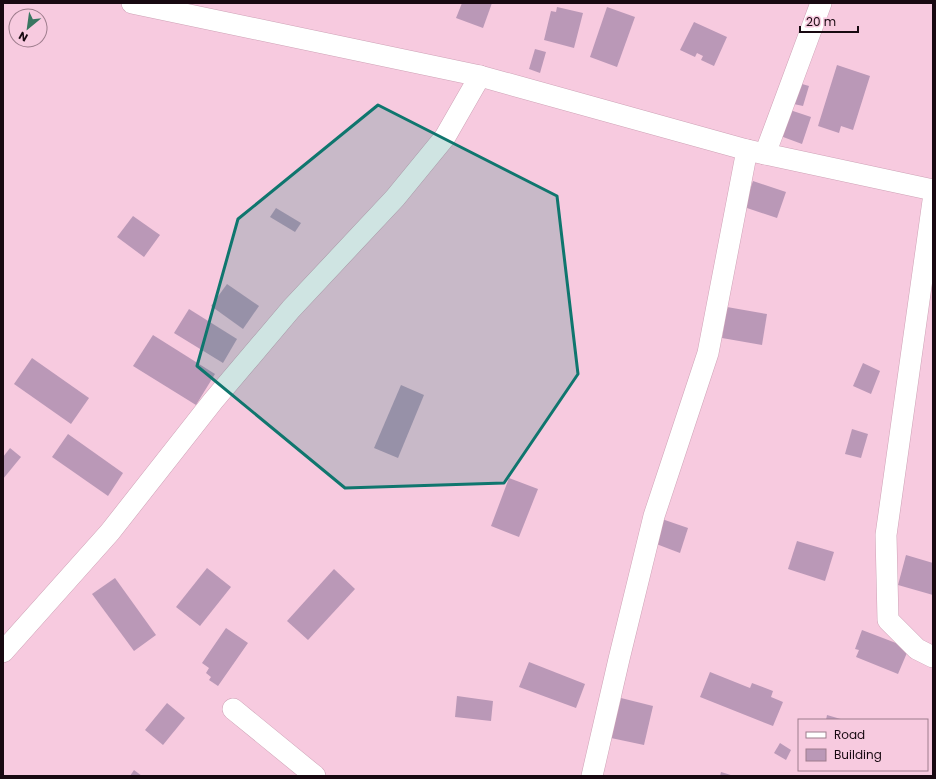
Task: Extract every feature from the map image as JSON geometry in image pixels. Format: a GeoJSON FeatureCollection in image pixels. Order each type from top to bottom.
{"type":"FeatureCollection","features":[{"type":"Feature","properties":{"kind":"street"},"geometry":{"type":"LineString","coordinates":[[132,3],[480,76],[756,152],[933,190]]}},
{"type":"Feature","properties":{"kind":"street"},"geometry":{"type":"LineString","coordinates":[[592,776],[654,516],[708,353],[756,152],[821,3]]}},
{"type":"Feature","properties":{"kind":"street"},"geometry":{"type":"LineString","coordinates":[[3,652],[110,532],[213,401],[291,309],[395,198],[445,137],[480,76]]}},
{"type":"Feature","properties":{"kind":"street"},"geometry":{"type":"LineString","coordinates":[[933,201],[886,535],[888,620],[917,649],[933,657]]}},
{"type":"Feature","properties":{"kind":"street"},"geometry":{"type":"LineString","coordinates":[[233,709],[315,776]]}},
{"type":"Feature","properties":{"kind":"highlighted area"},"geometry":{"type":"Polygon","coordinates":[[[378,105],[557,196],[578,374],[504,483],[345,488],[197,366],[238,219],[378,105]]]}},
{"type":"Feature","properties":{"kind":"building"},"geometry":{"type":"Polygon","coordinates":[[[462,3],[492,3],[483,28],[456,18],[462,3]]]}},
{"type":"Feature","properties":{"kind":"building"},"geometry":{"type":"Polygon","coordinates":[[[557,7],[583,13],[574,48],[544,40],[551,11],[556,12],[557,7]]]}},
{"type":"Feature","properties":{"kind":"building"},"geometry":{"type":"Polygon","coordinates":[[[607,7],[635,17],[617,67],[590,57],[607,7]]]}},
{"type":"Feature","properties":{"kind":"building"},"geometry":{"type":"Polygon","coordinates":[[[694,22],[727,37],[714,66],[701,60],[703,56],[697,53],[695,57],[680,50],[694,22]]]}},
{"type":"Feature","properties":{"kind":"building"},"geometry":{"type":"Polygon","coordinates":[[[535,49],[546,52],[540,73],[529,69],[535,49]]]}},
{"type":"Feature","properties":{"kind":"building"},"geometry":{"type":"Polygon","coordinates":[[[837,65],[870,76],[853,130],[841,126],[839,133],[818,126],[837,65]]]}},
{"type":"Feature","properties":{"kind":"building"},"geometry":{"type":"Polygon","coordinates":[[[795,82],[809,86],[803,106],[789,103],[795,82]]]}},
{"type":"Feature","properties":{"kind":"building"},"geometry":{"type":"Polygon","coordinates":[[[784,108],[811,117],[802,144],[775,134],[784,108]]]}},
{"type":"Feature","properties":{"kind":"building"},"geometry":{"type":"Polygon","coordinates":[[[753,181],[786,192],[777,218],[744,207],[753,181]]]}},
{"type":"Feature","properties":{"kind":"building"},"geometry":{"type":"Polygon","coordinates":[[[276,208],[301,223],[295,232],[270,217],[276,208]]]}},
{"type":"Feature","properties":{"kind":"building"},"geometry":{"type":"Polygon","coordinates":[[[133,216],[160,235],[144,257],[117,237],[133,216]]]}},
{"type":"Feature","properties":{"kind":"building"},"geometry":{"type":"Polygon","coordinates":[[[227,284],[259,306],[243,329],[211,306],[227,284]]]}},
{"type":"Feature","properties":{"kind":"building"},"geometry":{"type":"Polygon","coordinates":[[[727,307],[767,314],[762,345],[722,338],[727,307]]]}},
{"type":"Feature","properties":{"kind":"building"},"geometry":{"type":"Polygon","coordinates":[[[189,309],[237,339],[223,363],[174,333],[189,309]]]}},
{"type":"Feature","properties":{"kind":"building"},"geometry":{"type":"Polygon","coordinates":[[[153,335],[215,374],[196,405],[133,366],[153,335]]]}},
{"type":"Feature","properties":{"kind":"building"},"geometry":{"type":"Polygon","coordinates":[[[32,358],[89,398],[71,424],[14,384],[32,358]]]}},
{"type":"Feature","properties":{"kind":"building"},"geometry":{"type":"Polygon","coordinates":[[[863,363],[880,371],[871,394],[853,386],[863,363]]]}},
{"type":"Feature","properties":{"kind":"building"},"geometry":{"type":"Polygon","coordinates":[[[401,385],[424,395],[398,458],[374,448],[401,385]]]}},
{"type":"Feature","properties":{"kind":"building"},"geometry":{"type":"Polygon","coordinates":[[[852,429],[868,434],[861,458],[845,454],[852,429]]]}},
{"type":"Feature","properties":{"kind":"building"},"geometry":{"type":"Polygon","coordinates":[[[68,434],[123,473],[108,496],[52,457],[68,434]]]}},
{"type":"Feature","properties":{"kind":"building"},"geometry":{"type":"Polygon","coordinates":[[[10,448],[21,457],[3,479],[3,457],[10,448]]]}},
{"type":"Feature","properties":{"kind":"building"},"geometry":{"type":"Polygon","coordinates":[[[509,478],[538,489],[519,537],[491,526],[509,478]]]}},
{"type":"Feature","properties":{"kind":"building"},"geometry":{"type":"Polygon","coordinates":[[[659,518],[688,528],[680,553],[651,542],[659,518]]]}},
{"type":"Feature","properties":{"kind":"building"},"geometry":{"type":"Polygon","coordinates":[[[797,541],[834,552],[825,581],[788,569],[797,541]]]}},
{"type":"Feature","properties":{"kind":"building"},"geometry":{"type":"Polygon","coordinates":[[[906,555],[933,563],[933,595],[898,585],[906,555]]]}},
{"type":"Feature","properties":{"kind":"building"},"geometry":{"type":"Polygon","coordinates":[[[207,568],[231,587],[200,626],[176,607],[207,568]]]}},
{"type":"Feature","properties":{"kind":"building"},"geometry":{"type":"Polygon","coordinates":[[[334,569],[355,589],[308,640],[287,621],[334,569]]]}},
{"type":"Feature","properties":{"kind":"building"},"geometry":{"type":"Polygon","coordinates":[[[115,578],[156,635],[134,651],[92,594],[115,578]]]}},
{"type":"Feature","properties":{"kind":"building"},"geometry":{"type":"Polygon","coordinates":[[[226,628],[248,643],[218,686],[209,680],[211,677],[206,673],[209,668],[202,663],[226,628]]]}},
{"type":"Feature","properties":{"kind":"building"},"geometry":{"type":"Polygon","coordinates":[[[862,630],[909,648],[898,674],[856,657],[859,650],[855,649],[862,630]]]}},
{"type":"Feature","properties":{"kind":"building"},"geometry":{"type":"Polygon","coordinates":[[[529,662],[585,684],[576,708],[519,687],[529,662]]]}},
{"type":"Feature","properties":{"kind":"building"},"geometry":{"type":"Polygon","coordinates":[[[710,672],[750,688],[752,683],[773,691],[771,697],[783,702],[773,726],[700,697],[710,672]]]}},
{"type":"Feature","properties":{"kind":"building"},"geometry":{"type":"Polygon","coordinates":[[[457,696],[493,701],[491,721],[455,717],[457,696]]]}},
{"type":"Feature","properties":{"kind":"building"},"geometry":{"type":"Polygon","coordinates":[[[621,698],[653,706],[644,745],[611,738],[621,698]]]}},
{"type":"Feature","properties":{"kind":"building"},"geometry":{"type":"Polygon","coordinates":[[[167,703],[185,718],[163,745],[145,730],[167,703]]]}},
{"type":"Feature","properties":{"kind":"building"},"geometry":{"type":"Polygon","coordinates":[[[827,715],[841,719],[826,719],[827,715]]]}},
{"type":"Feature","properties":{"kind":"building"},"geometry":{"type":"Polygon","coordinates":[[[780,743],[791,750],[786,760],[774,753],[780,743]]]}},
{"type":"Feature","properties":{"kind":"building"},"geometry":{"type":"Polygon","coordinates":[[[134,770],[142,776],[130,776],[134,770]]]}},
{"type":"Feature","properties":{"kind":"building"},"geometry":{"type":"Polygon","coordinates":[[[721,772],[734,776],[720,776],[721,772]]]}}]}
